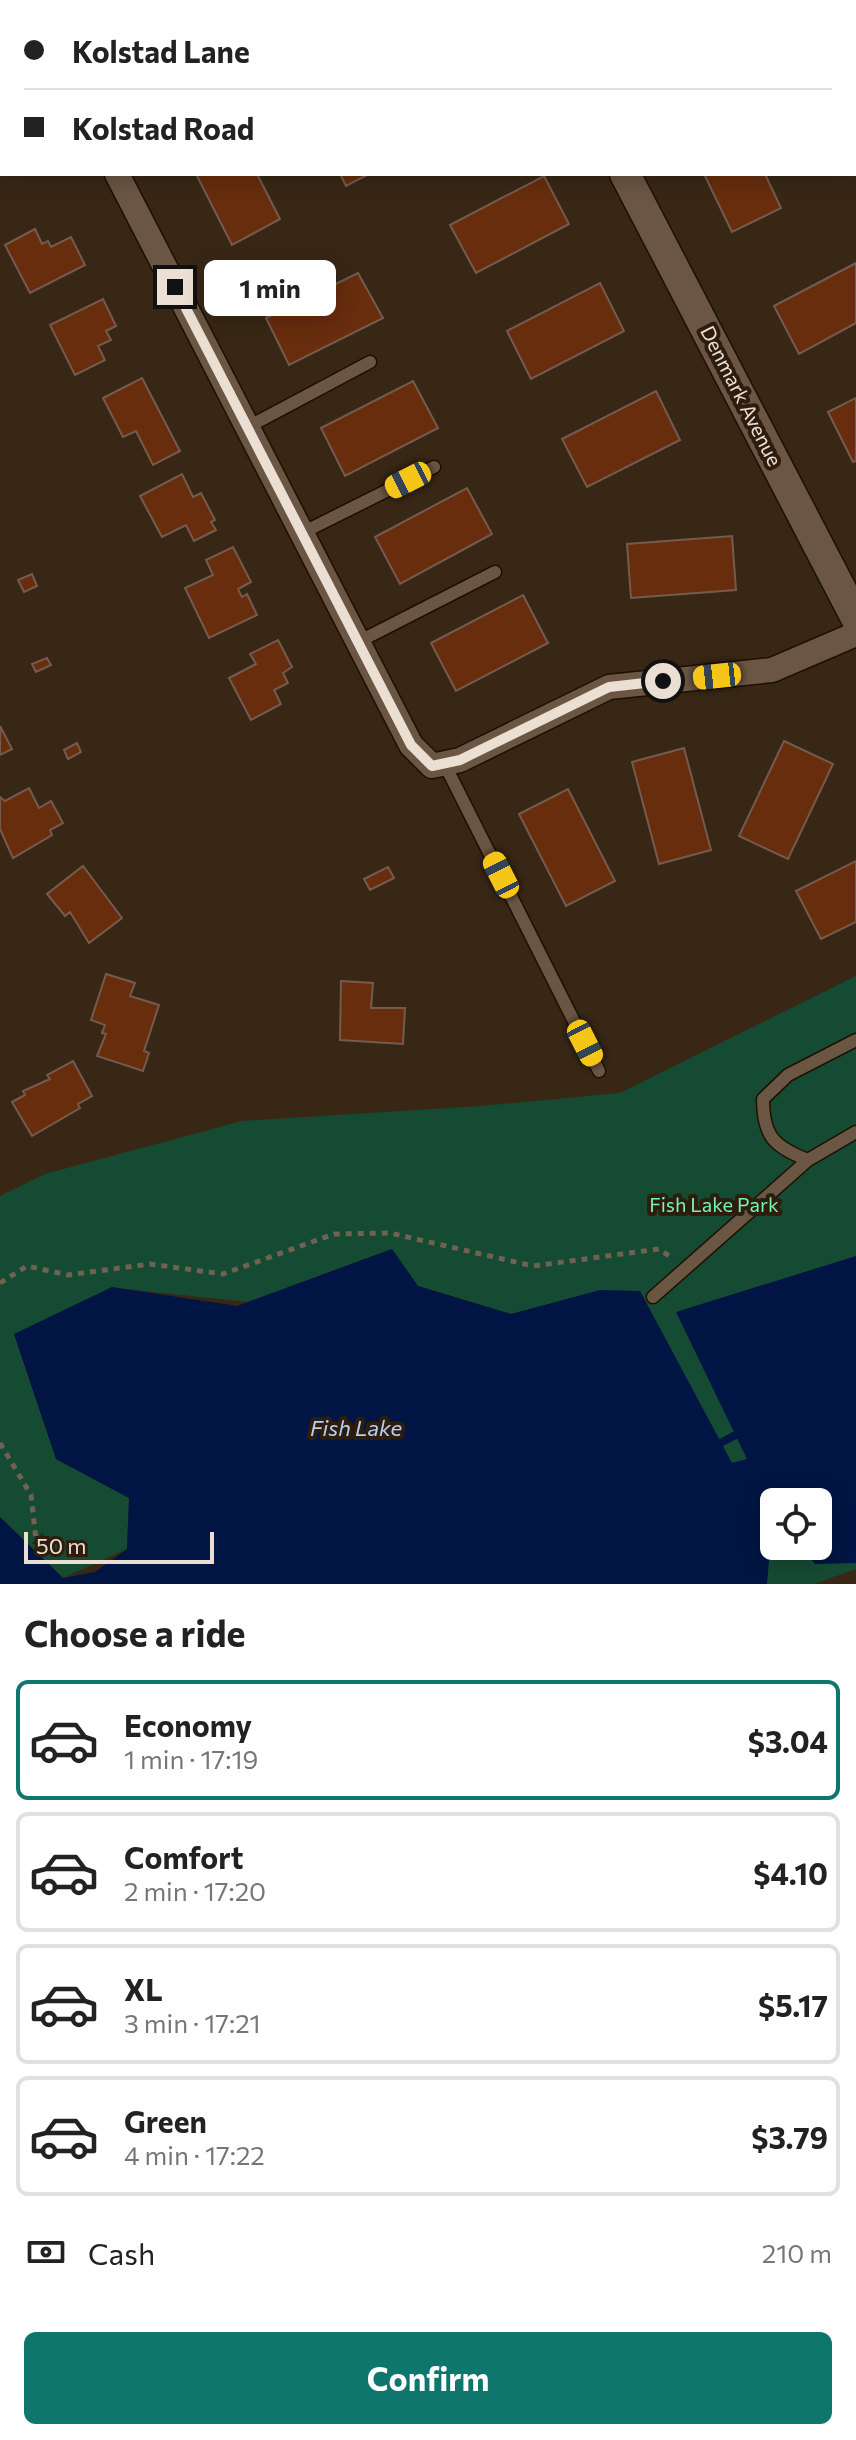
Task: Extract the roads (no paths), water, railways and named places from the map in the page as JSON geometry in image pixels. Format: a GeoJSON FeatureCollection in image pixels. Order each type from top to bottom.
{"type":"FeatureCollection","features":[{"type":"Feature","properties":{"kind":"street"},"geometry":{"type":"LineString","coordinates":[[118,176],[411,745],[438,765],[460,760],[609,687],[772,670],[856,634]]}},
{"type":"Feature","properties":{"kind":"street","name":"Denmark Avenue"},"geometry":{"type":"LineString","coordinates":[[626,176],[856,618]]}},
{"type":"Feature","properties":{"kind":"lane"},"geometry":{"type":"LineString","coordinates":[[248,427],[370,362]]}},
{"type":"Feature","properties":{"kind":"lane"},"geometry":{"type":"LineString","coordinates":[[302,533],[434,467]]}},
{"type":"Feature","properties":{"kind":"lane"},"geometry":{"type":"LineString","coordinates":[[358,642],[495,572]]}},
{"type":"Feature","properties":{"kind":"lane"},"geometry":{"type":"LineString","coordinates":[[438,765],[599,1071]]}},
{"type":"Feature","properties":{"kind":"lane"},"geometry":{"type":"LineString","coordinates":[[808,1160],[780,1149],[763,1123],[763,1099],[788,1075],[856,1040]]}},
{"type":"Feature","properties":{"kind":"lane"},"geometry":{"type":"LineString","coordinates":[[653,1297],[808,1160],[856,1132]]}},
{"type":"Feature","properties":{"kind":"water","name":"Fish Lake"},"geometry":{"type":"Polygon","coordinates":[[[392,1249],[418,1286],[511,1314],[600,1290],[640,1291],[732,1463],[747,1459],[676,1312],[856,1256],[856,1563],[815,1564],[812,1560],[832,1560],[832,1488],[760,1488],[760,1560],[769,1560],[767,1584],[0,1584],[0,1517],[63,1578],[95,1572],[127,1549],[129,1498],[56,1459],[14,1334],[112,1287],[237,1306],[392,1249]]]}},
{"type":"Feature","properties":{"kind":"waterway"},"geometry":{"type":"LineString","coordinates":[[711,1448],[745,1430]]}},
{"type":"Feature","properties":{"kind":"park label","name":"Fish Lake Park"},"geometry":{"type":"Point","coordinates":[714,1205]}}]}
